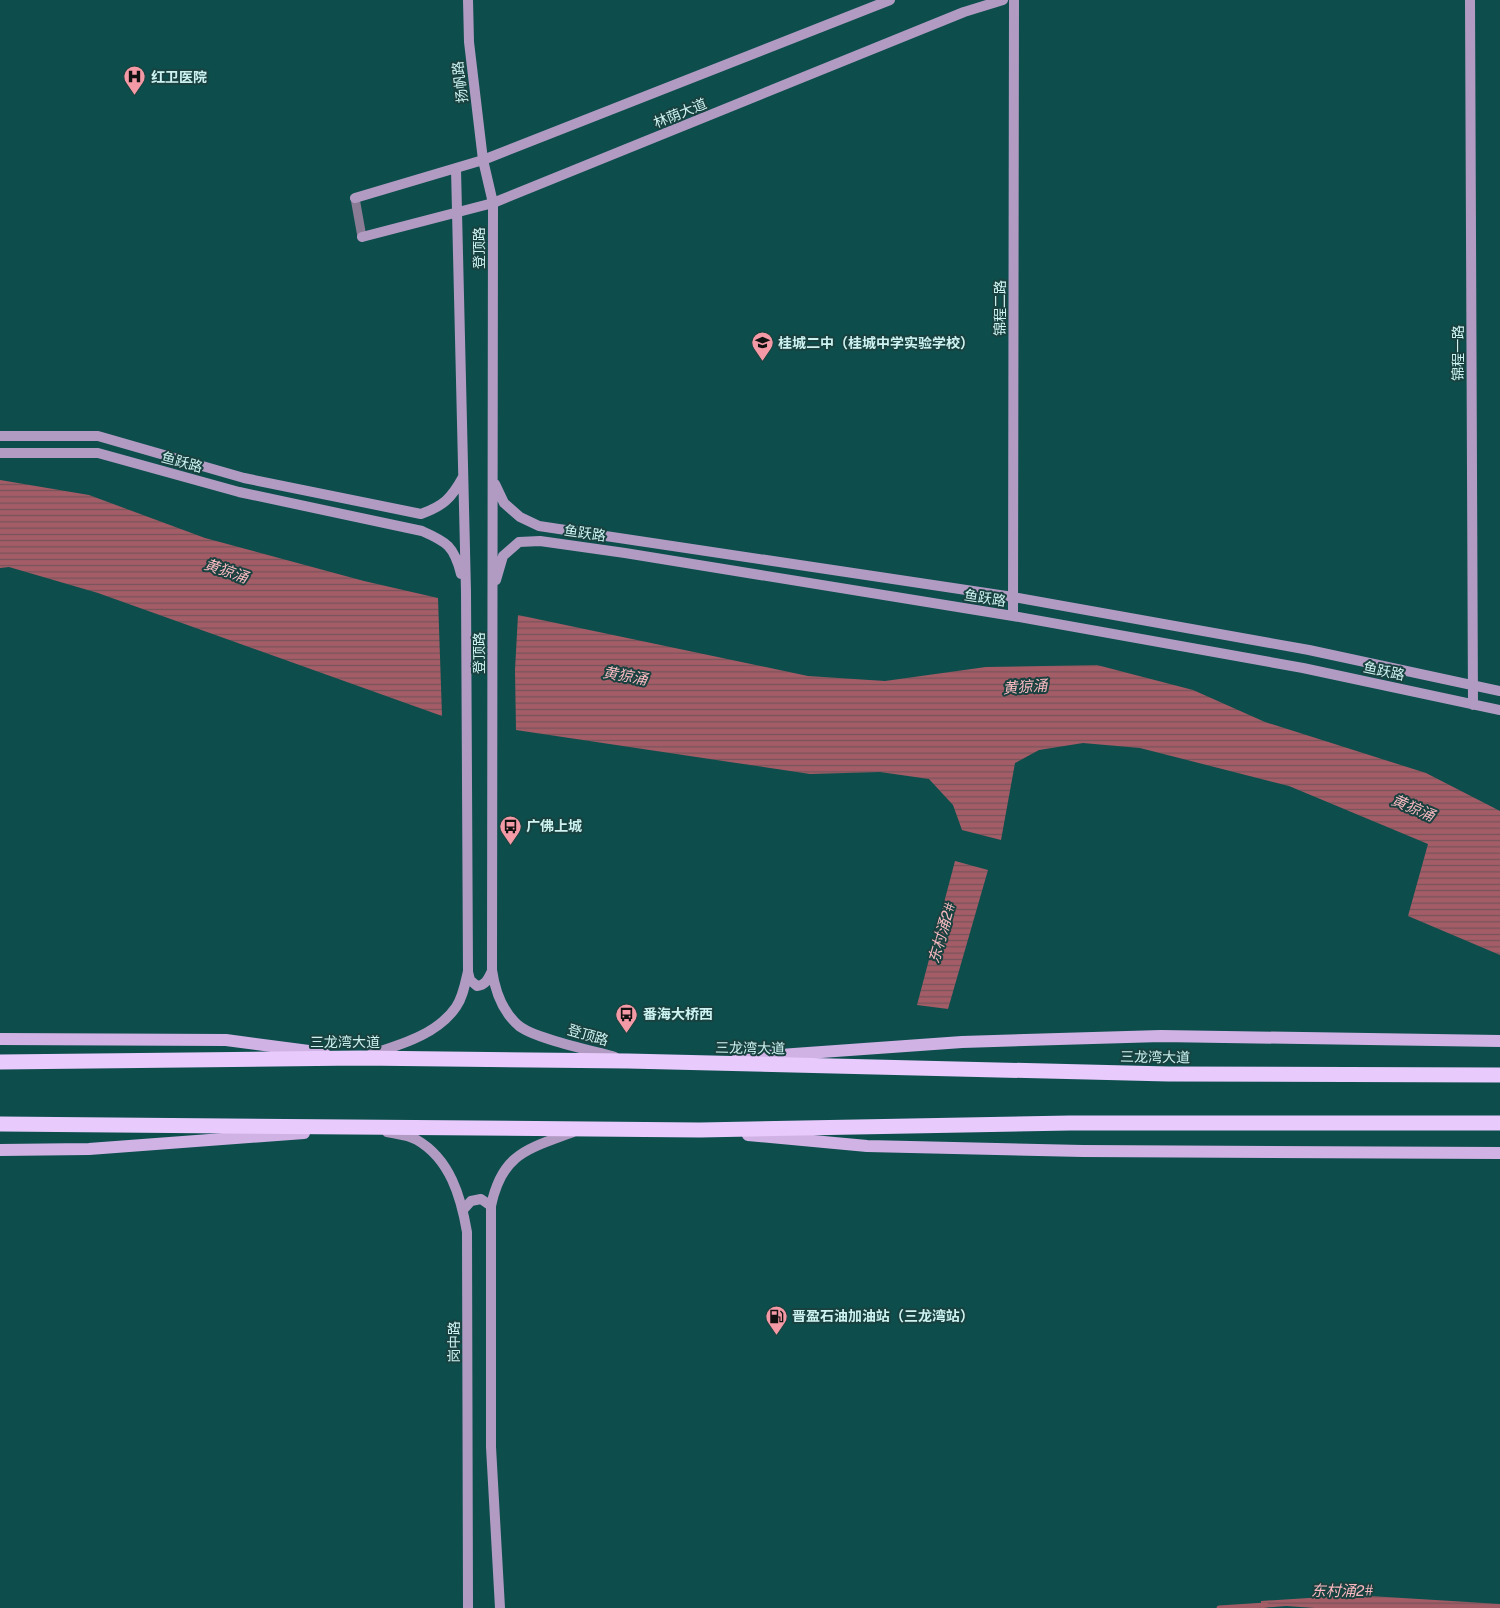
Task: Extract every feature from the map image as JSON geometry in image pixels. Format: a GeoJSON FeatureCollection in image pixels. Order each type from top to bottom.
{"type":"FeatureCollection","features":[{"type":"Feature","properties":{"kind":"highway","name":"三龙湾大道"},"geometry":{"type":"LineString","coordinates":[[0,1062],[359,1058],[628,1061],[1168,1074],[1500,1075]]}},
{"type":"Feature","properties":{"kind":"highway"},"geometry":{"type":"LineString","coordinates":[[0,1124],[700,1130],[1070,1123],[1500,1123]]}},
{"type":"Feature","properties":{"kind":"main road"},"geometry":{"type":"LineString","coordinates":[[675,1062],[962,1042],[1131,1037],[1500,1041]]}},
{"type":"Feature","properties":{"kind":"main road"},"geometry":{"type":"LineString","coordinates":[[0,1039],[226,1040],[359,1058]]}},
{"type":"Feature","properties":{"kind":"main road"},"geometry":{"type":"LineString","coordinates":[[0,1150],[89,1149],[372,1128]]}},
{"type":"Feature","properties":{"kind":"main road"},"geometry":{"type":"LineString","coordinates":[[700,1130],[867,1146],[1083,1151],[1500,1152]]}},
{"type":"Feature","properties":{"kind":"street","name":"扬帆路"},"geometry":{"type":"LineString","coordinates":[[468,0],[469,42],[483,160]]}},
{"type":"Feature","properties":{"kind":"street","name":"林荫大道"},"geometry":{"type":"LineString","coordinates":[[355,198],[483,160],[890,0]]}},
{"type":"Feature","properties":{"kind":"street","name":"林荫大道"},"geometry":{"type":"LineString","coordinates":[[362,237],[493,203],[964,12],[1003,0]]}},
{"type":"Feature","properties":{"kind":"street","name":"锦程二路"},"geometry":{"type":"LineString","coordinates":[[1013,616],[1014,0]]}},
{"type":"Feature","properties":{"kind":"street","name":"锦程一路"},"geometry":{"type":"LineString","coordinates":[[1470,0],[1473,705]]}},
{"type":"Feature","properties":{"kind":"street","name":"登顶路"},"geometry":{"type":"LineString","coordinates":[[483,160],[493,203],[492,970],[494,989],[503,1006],[519,1026],[542,1036],[628,1061]]}},
{"type":"Feature","properties":{"kind":"street","name":"登顶路"},"geometry":{"type":"LineString","coordinates":[[359,1058],[404,1043],[436,1028],[455,1008],[464,990],[468,971],[466,592],[456,169]]}},
{"type":"Feature","properties":{"kind":"street","name":"鱼跃路"},"geometry":{"type":"LineString","coordinates":[[0,436],[98,436],[244,478],[420,514],[439,507],[446,501],[454,494],[464,476]]}},
{"type":"Feature","properties":{"kind":"street","name":"鱼跃路"},"geometry":{"type":"LineString","coordinates":[[0,453],[98,453],[239,492],[422,531],[443,540],[457,556],[466,592]]}},
{"type":"Feature","properties":{"kind":"street","name":"鱼跃路"},"geometry":{"type":"LineString","coordinates":[[493,478],[504,503],[520,517],[539,526],[1013,597],[1309,650],[1500,691]]}},
{"type":"Feature","properties":{"kind":"street","name":"鱼跃路"},"geometry":{"type":"LineString","coordinates":[[493,590],[504,556],[519,542],[540,541],[1013,616],[1303,668],[1500,710]]}},
{"type":"Feature","properties":{"kind":"street"},"geometry":{"type":"LineString","coordinates":[[468,971],[470,980],[476,986],[483,985],[488,980],[492,970]]}},
{"type":"Feature","properties":{"kind":"street","name":"岗中路"},"geometry":{"type":"LineString","coordinates":[[372,1128],[415,1139],[432,1151],[451,1176],[463,1210],[467,1232],[468,1608]]}},
{"type":"Feature","properties":{"kind":"street"},"geometry":{"type":"LineString","coordinates":[[500,1608],[491,1447],[491,1206],[494,1192],[502,1174],[511,1161],[525,1150],[579,1130]]}},
{"type":"Feature","properties":{"kind":"street"},"geometry":{"type":"LineString","coordinates":[[463,1210],[467,1203],[481,1199],[491,1206]]}},
{"type":"Feature","properties":{"kind":"lane"},"geometry":{"type":"LineString","coordinates":[[355,198],[362,237]]}},
{"type":"Feature","properties":{"kind":"water","name":"黄猄涌"},"geometry":{"type":"Polygon","coordinates":[[[0,480],[89,495],[205,538],[364,581],[438,598],[442,716],[98,593],[9,567],[0,568],[0,480]]]}},
{"type":"Feature","properties":{"kind":"water","name":"黄猄涌"},"geometry":{"type":"Polygon","coordinates":[[[518,615],[808,676],[885,681],[986,667],[1097,665],[1193,690],[1265,722],[1426,773],[1500,811],[1500,955],[1408,916],[1428,844],[1289,786],[1140,748],[1083,743],[1039,750],[1015,763],[1001,840],[962,830],[953,805],[929,779],[880,772],[810,774],[516,730],[515,670],[518,615]]]}},
{"type":"Feature","properties":{"kind":"water"},"geometry":{"type":"Polygon","coordinates":[[[955,861],[988,870],[948,1009],[917,1005],[955,861]]]}},
{"type":"Feature","properties":{"kind":"water"},"geometry":{"type":"Polygon","coordinates":[[[1354,1595],[1500,1604],[1500,1608],[1315,1608],[1286,1606],[1261,1608],[1261,1601],[1354,1595]]]}},
{"type":"Feature","properties":{"kind":"waterway","name":"东村涌2#"},"geometry":{"type":"LineString","coordinates":[[1219,1608],[1266,1605]]}},
{"type":"Feature","properties":{"kind":"place","name":"红卫医院"},"geometry":{"type":"Point","coordinates":[135,96]}},
{"type":"Feature","properties":{"kind":"place","name":"桂城二中（桂城中学实验学校）"},"geometry":{"type":"Point","coordinates":[762,362]}},
{"type":"Feature","properties":{"kind":"place","name":"广佛上城"},"geometry":{"type":"Point","coordinates":[510,845]}},
{"type":"Feature","properties":{"kind":"place","name":"番海大桥西"},"geometry":{"type":"Point","coordinates":[627,1033]}},
{"type":"Feature","properties":{"kind":"place","name":"晋盈石油加油站（三龙湾站）"},"geometry":{"type":"Point","coordinates":[776,1335]}}]}
